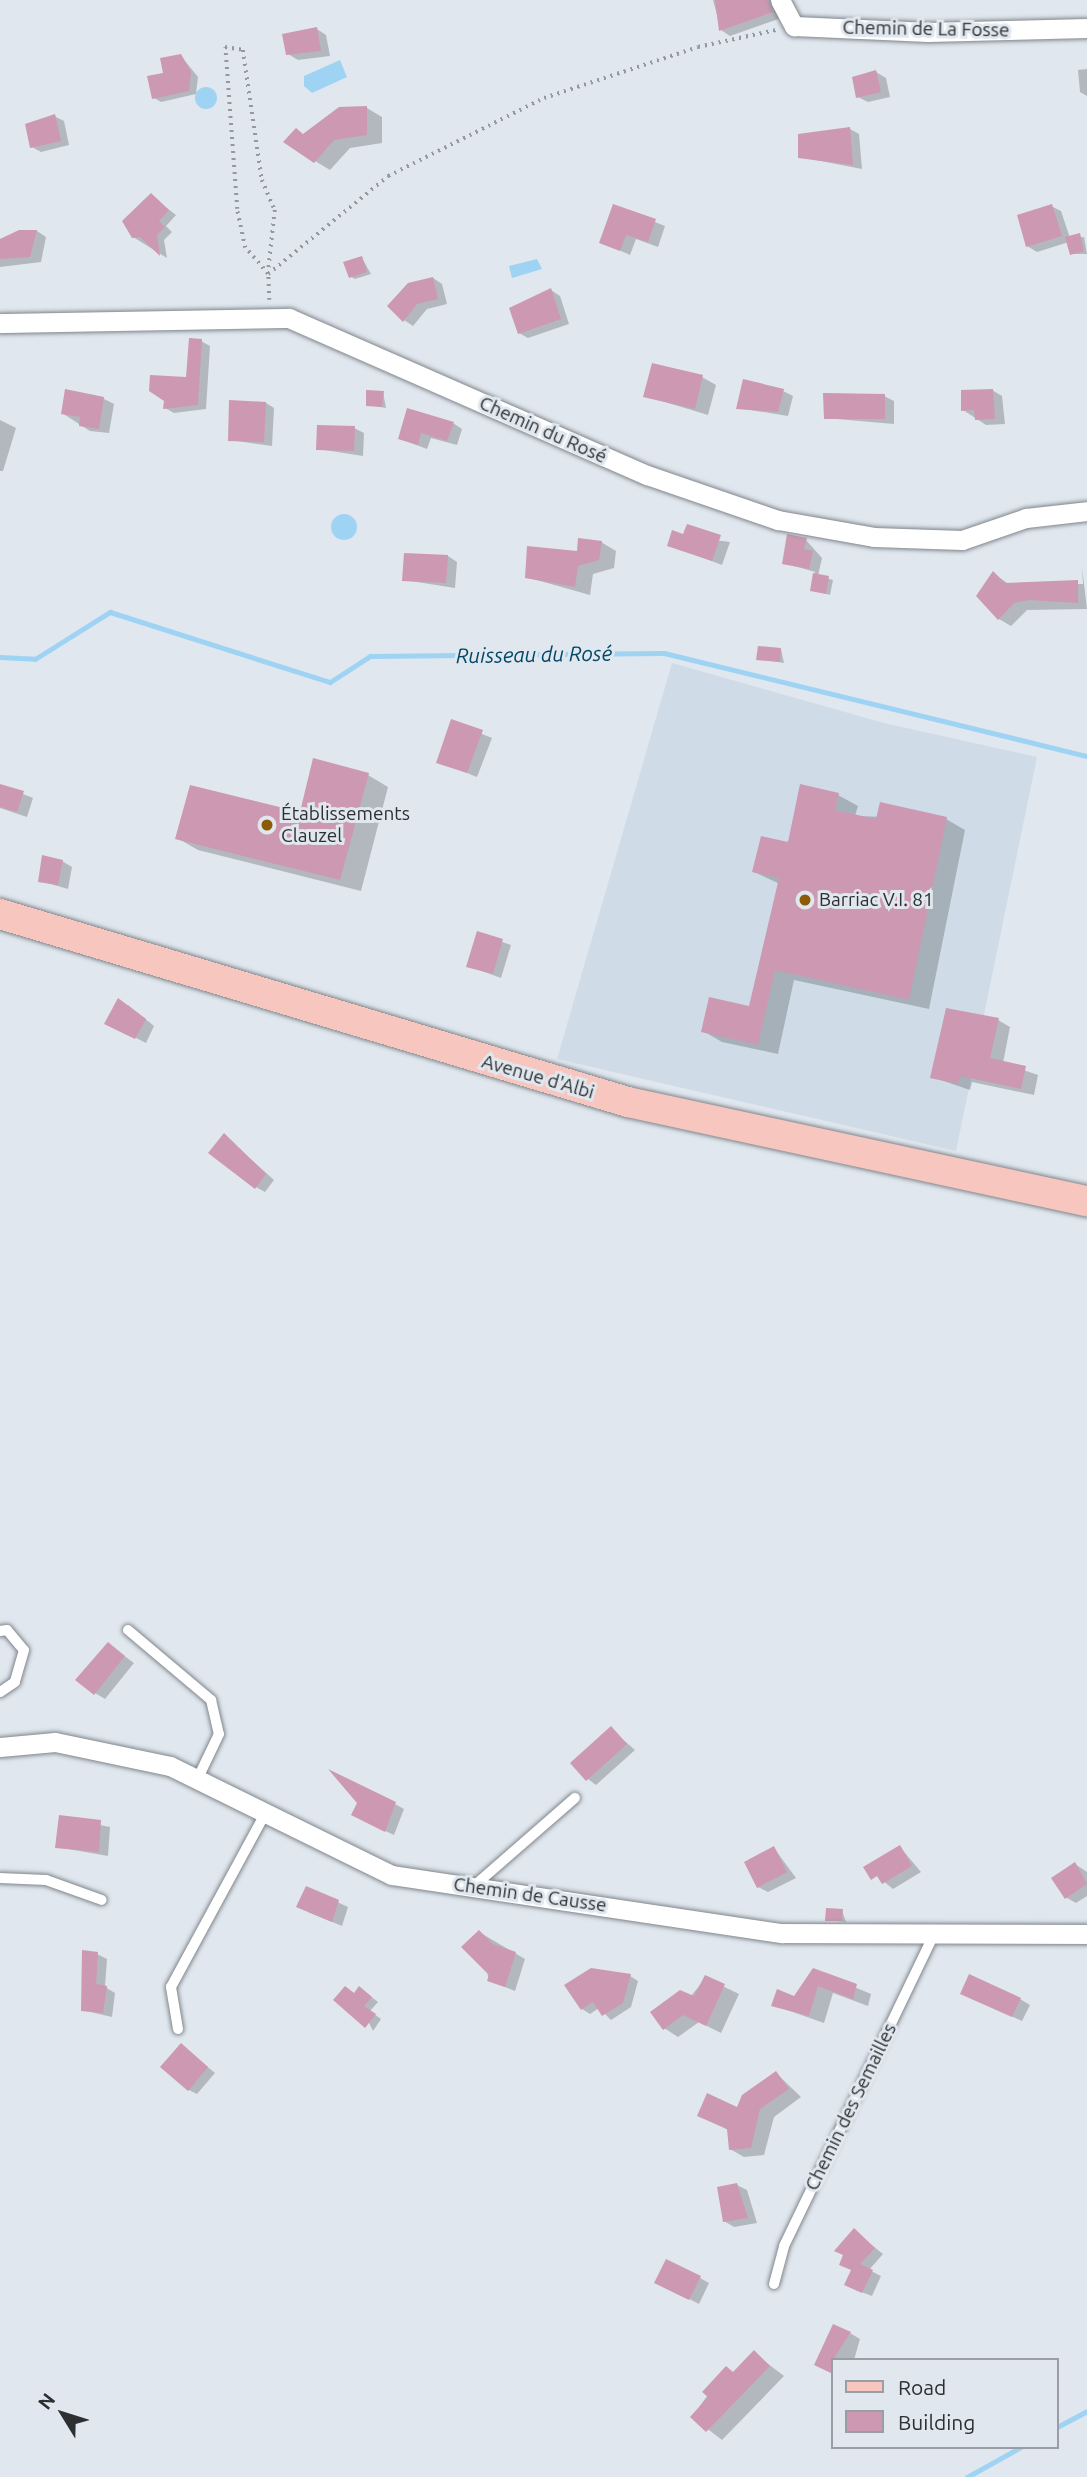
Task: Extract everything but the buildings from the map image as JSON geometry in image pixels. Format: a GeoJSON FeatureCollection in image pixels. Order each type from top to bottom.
{"type":"FeatureCollection","features":[{"type":"Feature","properties":{"kind":"main road","name":"Avenue d'Albi"},"geometry":{"type":"LineString","coordinates":[[0,914],[601,1094],[1087,1200]]}},
{"type":"Feature","properties":{"kind":"street"},"geometry":{"type":"LineString","coordinates":[[780,0],[793,26]]}},
{"type":"Feature","properties":{"kind":"street","name":"Chemin de La Fosse"},"geometry":{"type":"LineString","coordinates":[[793,26],[928,32],[1087,28]]}},
{"type":"Feature","properties":{"kind":"street","name":"Chemin du Rosé"},"geometry":{"type":"LineString","coordinates":[[0,323],[270,316],[289,318],[647,475],[778,520],[874,537],[962,540],[1026,518],[1087,511]]}},
{"type":"Feature","properties":{"kind":"street","name":"Chemin de Causse"},"geometry":{"type":"LineString","coordinates":[[0,1747],[55,1742],[170,1766],[392,1875],[782,1933],[1087,1934]]}},
{"type":"Feature","properties":{"kind":"lane"},"geometry":{"type":"LineString","coordinates":[[0,1631],[7,1630],[24,1650],[15,1682],[0,1692]]}},
{"type":"Feature","properties":{"kind":"lane"},"geometry":{"type":"LineString","coordinates":[[128,1630],[211,1700],[219,1734],[197,1780]]}},
{"type":"Feature","properties":{"kind":"lane"},"geometry":{"type":"LineString","coordinates":[[474,1886],[575,1798]]}},
{"type":"Feature","properties":{"kind":"lane"},"geometry":{"type":"LineString","coordinates":[[178,2029],[171,1987],[265,1814]]}},
{"type":"Feature","properties":{"kind":"lane"},"geometry":{"type":"LineString","coordinates":[[0,1878],[46,1880],[102,1900]]}},
{"type":"Feature","properties":{"kind":"lane","name":"Chemin des Semailles"},"geometry":{"type":"LineString","coordinates":[[774,2284],[784,2246],[935,1933]]}},
{"type":"Feature","properties":{"kind":"path"},"geometry":{"type":"LineString","coordinates":[[268,274],[387,176],[544,98],[698,47],[793,26]]}},
{"type":"Feature","properties":{"kind":"path"},"geometry":{"type":"LineString","coordinates":[[268,274],[245,248],[237,209],[225,47],[243,50],[262,180],[275,210],[268,274],[270,316]]}},
{"type":"Feature","properties":{"kind":"shaded area","name":"Barriac V.I. 81"},"geometry":{"type":"Polygon","coordinates":[[[672,663],[884,723],[1037,757],[956,1151],[557,1059],[672,663]]]}},
{"type":"Feature","properties":{"kind":"water"},"geometry":{"type":"Polygon","coordinates":[[[340,60],[347,77],[312,93],[304,86],[304,76],[340,60]]]}},
{"type":"Feature","properties":{"kind":"water"},"geometry":{"type":"Polygon","coordinates":[[[202,87],[210,87],[217,94],[217,102],[210,109],[202,109],[195,102],[195,94],[202,87]]]}},
{"type":"Feature","properties":{"kind":"water"},"geometry":{"type":"Polygon","coordinates":[[[537,259],[542,269],[512,278],[509,266],[537,259]]]}},
{"type":"Feature","properties":{"kind":"water"},"geometry":{"type":"Polygon","coordinates":[[[344,514],[353,518],[357,527],[353,536],[344,540],[335,536],[331,527],[335,518],[344,514]]]}},
{"type":"Feature","properties":{"kind":"waterway","name":"Ruisseau du Rosé"},"geometry":{"type":"LineString","coordinates":[[0,657],[35,659],[110,612],[330,682],[370,656],[664,653],[1087,756]]}},
{"type":"Feature","properties":{"kind":"waterway"},"geometry":{"type":"LineString","coordinates":[[1059,2426],[1087,2411]]}},
{"type":"Feature","properties":{"kind":"waterway"},"geometry":{"type":"LineString","coordinates":[[967,2477],[1017,2449]]}},
{"type":"Feature","properties":{"kind":"place","name":"Établissements Clauzel"},"geometry":{"type":"Point","coordinates":[267,825]}},
{"type":"Feature","properties":{"kind":"place","name":"Barriac V.I. 81"},"geometry":{"type":"Point","coordinates":[805,900]}}]}
